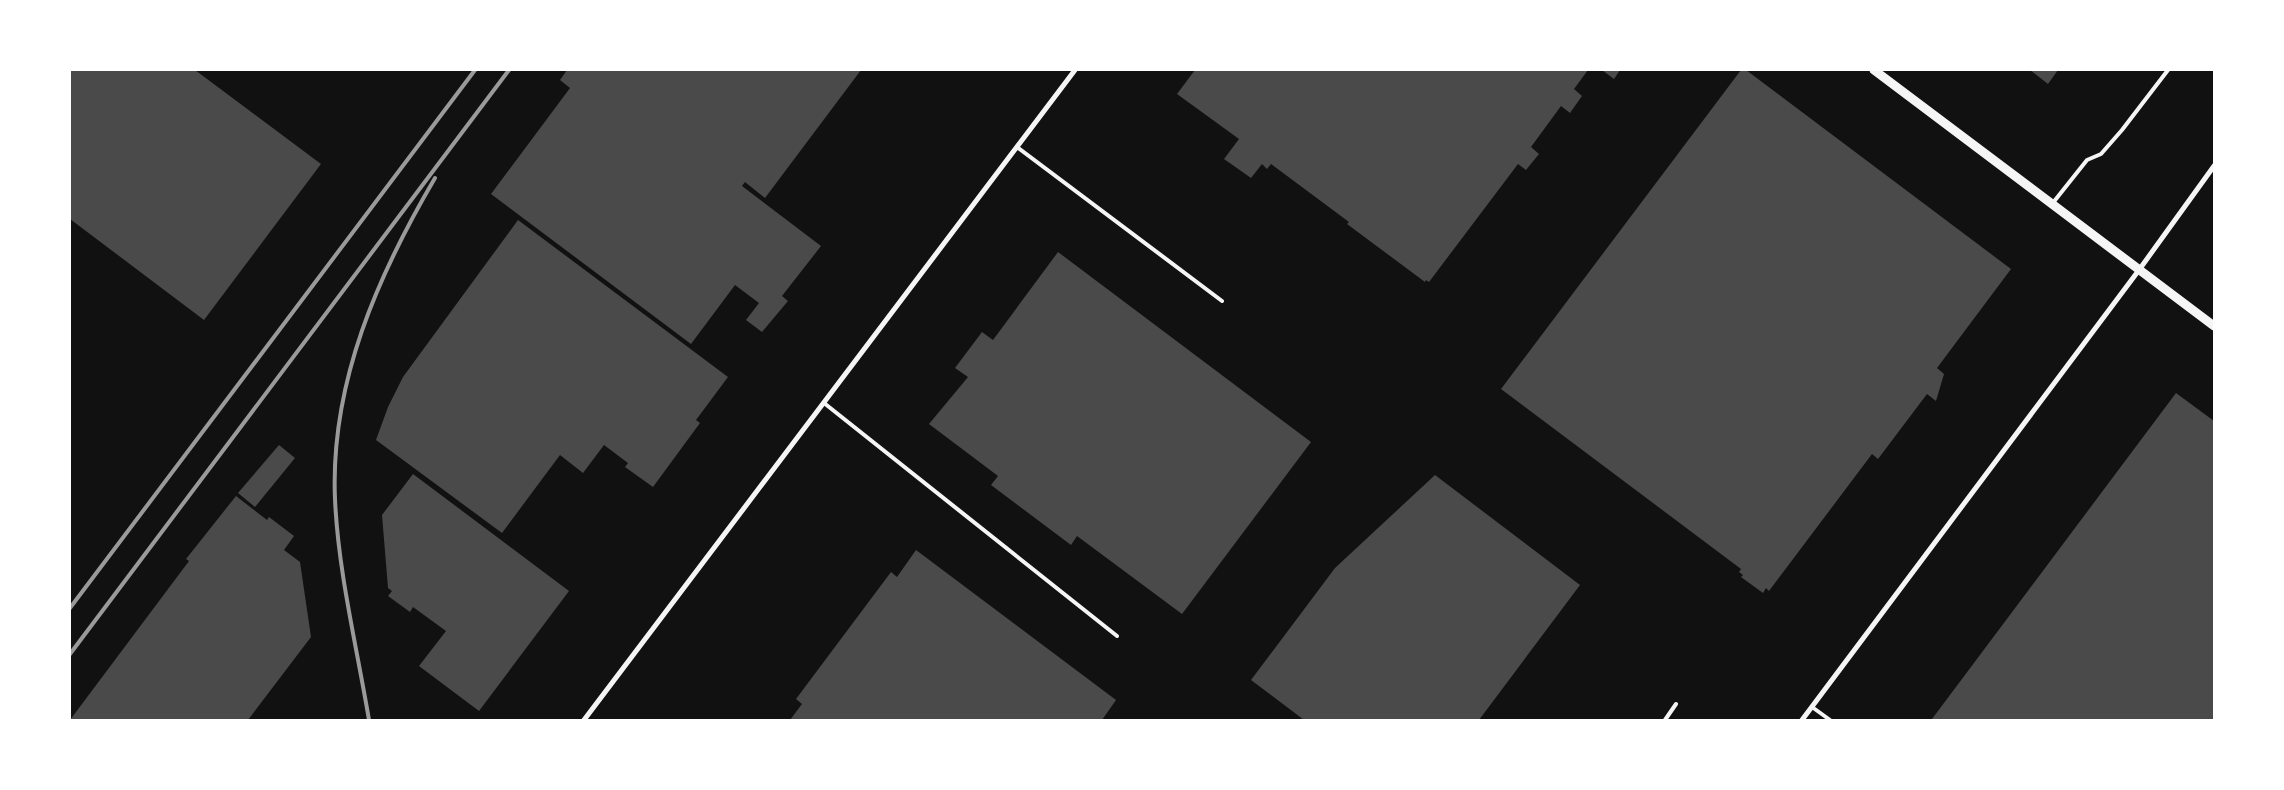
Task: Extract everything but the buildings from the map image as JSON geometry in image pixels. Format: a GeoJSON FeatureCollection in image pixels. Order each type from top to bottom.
{"type":"FeatureCollection","features":[{"type":"Feature","properties":{"kind":"street"},"geometry":{"type":"LineString","coordinates":[[584,720],[1075,70]]}},
{"type":"Feature","properties":{"kind":"street"},"geometry":{"type":"LineString","coordinates":[[1874,70],[2214,326]]}},
{"type":"Feature","properties":{"kind":"street"},"geometry":{"type":"LineString","coordinates":[[1802,720],[2139,270],[2214,166]]}},
{"type":"Feature","properties":{"kind":"lane"},"geometry":{"type":"LineString","coordinates":[[2052,204],[2086,160],[2101,154],[2122,130],[2168,70]]}},
{"type":"Feature","properties":{"kind":"lane"},"geometry":{"type":"LineString","coordinates":[[1017,146],[1222,301]]}},
{"type":"Feature","properties":{"kind":"lane"},"geometry":{"type":"LineString","coordinates":[[824,403],[1117,636]]}},
{"type":"Feature","properties":{"kind":"lane"},"geometry":{"type":"LineString","coordinates":[[1665,720],[1676,704]]}},
{"type":"Feature","properties":{"kind":"lane"},"geometry":{"type":"LineString","coordinates":[[1812,707],[1830,720]]}},
{"type":"Feature","properties":{"kind":"railway"},"geometry":{"type":"LineString","coordinates":[[70,608],[475,70]]}},
{"type":"Feature","properties":{"kind":"railway"},"geometry":{"type":"LineString","coordinates":[[70,654],[509,70]]}},
{"type":"Feature","properties":{"kind":"railway"},"geometry":{"type":"LineString","coordinates":[[369,720],[344,582],[337,526],[335,499],[336,456],[340,414],[349,372],[377,292],[414,215],[435,178]]}}]}
